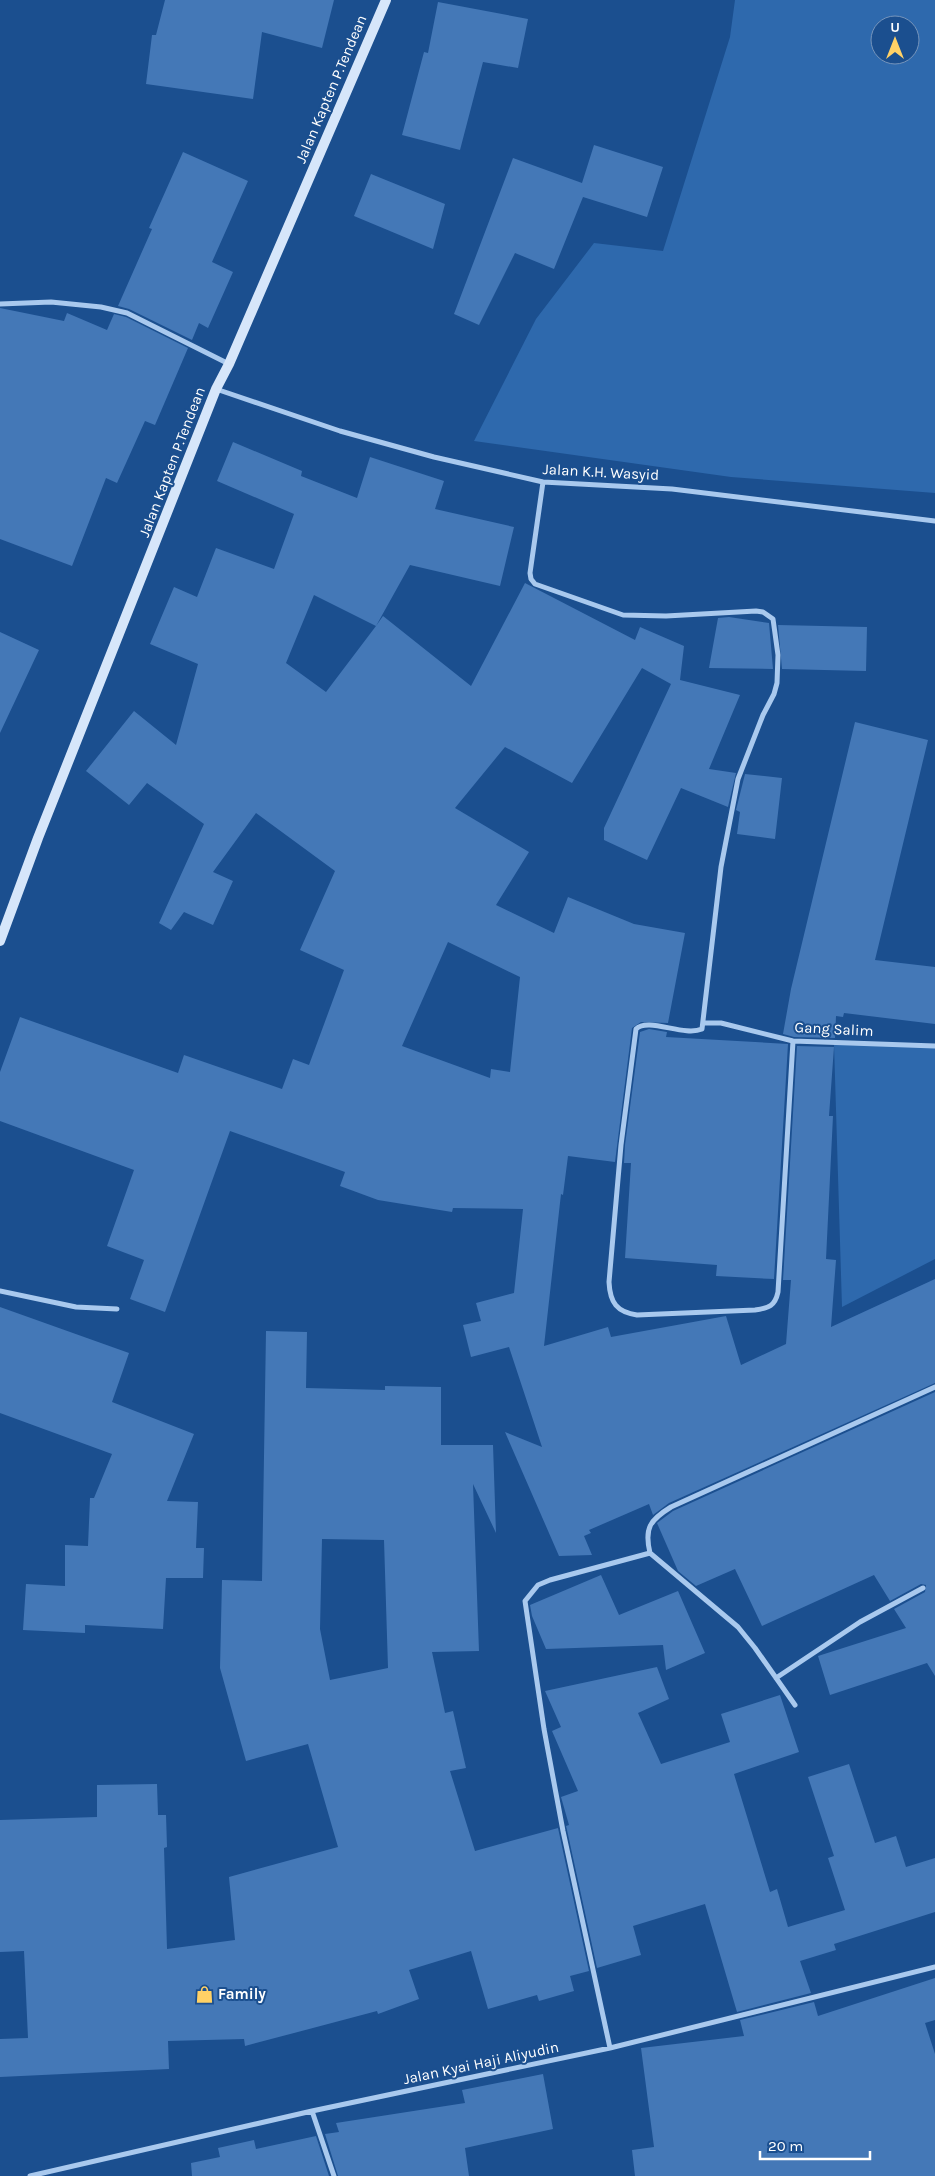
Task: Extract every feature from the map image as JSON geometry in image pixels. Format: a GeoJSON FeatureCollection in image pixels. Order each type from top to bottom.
{"type":"FeatureCollection","features":[{"type":"Feature","properties":{"kind":"street","name":"Jalan Kapten P.Tendean"},"geometry":{"type":"LineString","coordinates":[[0,941],[38,838],[216,389],[229,364],[386,0]]}},
{"type":"Feature","properties":{"kind":"street"},"geometry":{"type":"LineString","coordinates":[[0,304],[51,302],[101,307],[127,313],[229,364]]}},
{"type":"Feature","properties":{"kind":"street","name":"Jalan K.H. Wasyid"},"geometry":{"type":"LineString","coordinates":[[216,389],[350,433],[434,458],[542,482],[672,488],[935,521]]}},
{"type":"Feature","properties":{"kind":"street"},"geometry":{"type":"LineString","coordinates":[[542,482],[530,572],[531,579],[535,584],[577,600],[623,614],[666,616],[763,612],[773,619],[778,655],[777,683],[774,694],[763,715],[738,779],[721,867],[702,1029],[696,1032],[647,1025],[636,1029],[621,1146],[609,1282],[610,1296],[615,1306],[624,1313],[637,1315],[755,1310],[768,1308],[774,1304],[778,1292],[793,1041]]}},
{"type":"Feature","properties":{"kind":"street","name":"Gang Salim"},"geometry":{"type":"LineString","coordinates":[[704,1023],[721,1023],[793,1041],[935,1046]]}},
{"type":"Feature","properties":{"kind":"street"},"geometry":{"type":"LineString","coordinates":[[0,1291],[76,1307],[117,1309]]}},
{"type":"Feature","properties":{"kind":"street"},"geometry":{"type":"LineString","coordinates":[[795,1705],[738,1627],[650,1553],[646,1538],[649,1526],[656,1516],[670,1506],[935,1387]]}},
{"type":"Feature","properties":{"kind":"street"},"geometry":{"type":"LineString","coordinates":[[610,2048],[561,1822],[544,1729],[526,1601],[538,1585],[550,1580],[650,1553]]}},
{"type":"Feature","properties":{"kind":"street"},"geometry":{"type":"LineString","coordinates":[[776,1678],[860,1622],[923,1588]]}},
{"type":"Feature","properties":{"kind":"street","name":"Jalan Kyai Haji Aliyudin"},"geometry":{"type":"LineString","coordinates":[[30,2176],[312,2111],[610,2048],[935,1966]]}},
{"type":"Feature","properties":{"kind":"street"},"geometry":{"type":"LineString","coordinates":[[312,2111],[334,2176]]}},
{"type":"Feature","properties":{"kind":"shaded area"},"geometry":{"type":"Polygon","coordinates":[[[735,0],[935,0],[935,493],[731,477],[474,441],[536,319],[594,243],[663,251],[730,37],[735,0]]]}},
{"type":"Feature","properties":{"kind":"shaded area"},"geometry":{"type":"Polygon","coordinates":[[[834,1044],[935,1045],[935,1259],[842,1307],[834,1044]]]}},
{"type":"Feature","properties":{"kind":"building"},"geometry":{"type":"Polygon","coordinates":[[[165,0],[334,0],[322,48],[262,32],[253,99],[146,84],[152,35],[156,35],[165,0]]]}},
{"type":"Feature","properties":{"kind":"building"},"geometry":{"type":"Polygon","coordinates":[[[438,2],[528,19],[518,68],[483,62],[460,150],[402,135],[424,52],[428,53],[438,2]]]}},
{"type":"Feature","properties":{"kind":"building"},"geometry":{"type":"Polygon","coordinates":[[[594,145],[663,167],[647,217],[583,197],[554,269],[515,253],[479,325],[454,314],[513,158],[582,183],[594,145]]]}},
{"type":"Feature","properties":{"kind":"building"},"geometry":{"type":"Polygon","coordinates":[[[183,152],[248,181],[212,262],[233,272],[208,328],[199,323],[192,340],[129,309],[118,306],[152,229],[149,228],[183,152]]]}},
{"type":"Feature","properties":{"kind":"building"},"geometry":{"type":"Polygon","coordinates":[[[371,174],[445,204],[433,249],[354,216],[371,174]]]}},
{"type":"Feature","properties":{"kind":"building"},"geometry":{"type":"Polygon","coordinates":[[[0,308],[64,321],[67,313],[107,330],[114,314],[126,317],[188,348],[155,425],[145,421],[117,483],[106,478],[72,566],[0,539],[0,308]]]}},
{"type":"Feature","properties":{"kind":"building"},"geometry":{"type":"Polygon","coordinates":[[[233,442],[302,471],[301,476],[357,498],[370,457],[444,481],[435,509],[514,527],[500,586],[410,565],[376,626],[383,616],[471,686],[525,583],[635,640],[640,627],[684,646],[680,680],[740,695],[709,769],[736,773],[728,807],[681,788],[647,860],[604,840],[604,828],[671,684],[642,668],[572,783],[505,747],[455,808],[529,852],[496,905],[554,933],[568,897],[634,924],[685,933],[668,1023],[641,1022],[632,1028],[615,1162],[568,1156],[563,1195],[561,1194],[544,1346],[608,1327],[611,1337],[726,1316],[741,1365],[786,1344],[791,1280],[783,1280],[797,1046],[834,1047],[829,1116],[833,1116],[826,1259],[836,1260],[831,1327],[935,1279],[935,1383],[669,1503],[653,1515],[649,1504],[589,1530],[591,1533],[584,1536],[592,1555],[559,1556],[505,1432],[542,1447],[509,1347],[471,1357],[463,1325],[481,1321],[476,1303],[514,1293],[523,1209],[453,1208],[452,1212],[378,1200],[340,1186],[345,1172],[230,1131],[165,1312],[130,1299],[144,1260],[107,1246],[134,1170],[0,1121],[0,1072],[20,1017],[178,1073],[184,1055],[282,1089],[293,1059],[309,1065],[344,970],[300,950],[335,871],[256,813],[213,872],[233,881],[213,925],[184,912],[171,930],[159,923],[204,824],[147,783],[129,805],[86,771],[134,711],[176,745],[198,664],[150,644],[174,587],[197,597],[216,548],[274,569],[294,514],[217,481],[233,442]],[[314,595],[286,663],[326,692],[376,626],[314,595]],[[448,942],[402,1046],[490,1078],[491,1069],[510,1072],[520,977],[448,942]]]}},
{"type":"Feature","properties":{"kind":"building"},"geometry":{"type":"Polygon","coordinates":[[[729,617],[769,623],[773,669],[709,668],[718,618],[729,617]]]}},
{"type":"Feature","properties":{"kind":"building"},"geometry":{"type":"Polygon","coordinates":[[[778,625],[867,627],[866,671],[782,669],[778,625]]]}},
{"type":"Feature","properties":{"kind":"building"},"geometry":{"type":"Polygon","coordinates":[[[0,632],[39,650],[0,733],[0,632]]]}},
{"type":"Feature","properties":{"kind":"building"},"geometry":{"type":"Polygon","coordinates":[[[855,722],[928,740],[875,960],[935,967],[935,1024],[844,1013],[843,1017],[836,1016],[835,1038],[794,1037],[783,1034],[791,989],[855,722]]]}},
{"type":"Feature","properties":{"kind":"building"},"geometry":{"type":"Polygon","coordinates":[[[745,774],[782,778],[775,839],[737,834],[740,812],[736,810],[745,774]]]}},
{"type":"Feature","properties":{"kind":"building"},"geometry":{"type":"Polygon","coordinates":[[[649,1029],[667,1032],[666,1037],[788,1044],[774,1279],[716,1276],[717,1265],[625,1258],[631,1163],[624,1163],[625,1145],[640,1032],[649,1029]]]}},
{"type":"Feature","properties":{"kind":"building"},"geometry":{"type":"Polygon","coordinates":[[[0,1307],[129,1353],[112,1402],[194,1434],[167,1501],[198,1502],[196,1548],[204,1548],[203,1578],[166,1578],[163,1629],[85,1625],[85,1633],[23,1630],[26,1584],[65,1586],[65,1545],[88,1546],[90,1498],[94,1498],[112,1454],[0,1413],[0,1307]]]}},
{"type":"Feature","properties":{"kind":"building"},"geometry":{"type":"Polygon","coordinates":[[[266,1331],[307,1332],[306,1388],[385,1390],[385,1386],[441,1387],[441,1445],[493,1445],[496,1533],[473,1484],[479,1651],[432,1652],[445,1713],[453,1711],[466,1768],[450,1771],[475,1851],[558,1828],[589,1971],[570,1976],[574,1991],[539,2001],[537,1995],[488,2009],[471,1951],[409,1970],[419,1999],[378,2014],[377,2011],[245,2046],[244,2039],[168,2041],[169,2069],[0,2077],[0,2039],[28,2038],[24,1951],[0,1952],[0,1820],[97,1817],[97,1785],[157,1784],[158,1815],[166,1815],[167,1847],[164,1848],[167,1949],[235,1940],[229,1877],[338,1847],[308,1744],[246,1761],[220,1668],[222,1580],[262,1581],[266,1331]],[[322,1539],[320,1629],[330,1680],[388,1668],[384,1540],[322,1539]]]}},
{"type":"Feature","properties":{"kind":"building"},"geometry":{"type":"Polygon","coordinates":[[[935,1392],[935,1676],[927,1663],[830,1695],[818,1656],[906,1628],[894,1609],[925,1592],[926,1585],[921,1584],[890,1601],[874,1575],[762,1626],[735,1569],[696,1586],[678,1571],[657,1523],[673,1511],[935,1392]]]}},
{"type":"Feature","properties":{"kind":"building"},"geometry":{"type":"Polygon","coordinates":[[[601,1575],[619,1615],[678,1591],[705,1653],[666,1670],[663,1645],[546,1649],[532,1616],[530,1605],[601,1575]]]}},
{"type":"Feature","properties":{"kind":"building"},"geometry":{"type":"Polygon","coordinates":[[[657,1667],[669,1699],[638,1713],[661,1764],[730,1742],[721,1714],[780,1695],[799,1752],[734,1774],[770,1892],[777,1889],[788,1927],[845,1910],[828,1858],[834,1856],[808,1777],[849,1764],[875,1843],[896,1836],[906,1867],[935,1858],[935,1912],[834,1944],[836,1950],[800,1961],[811,1993],[737,2012],[705,1904],[633,1926],[641,1955],[597,1968],[566,1826],[569,1825],[561,1797],[578,1791],[552,1731],[561,1727],[545,1691],[657,1667]]]}},
{"type":"Feature","properties":{"kind":"building"},"geometry":{"type":"Polygon","coordinates":[[[935,1978],[935,2020],[925,2023],[935,2054],[935,2176],[635,2176],[632,2150],[654,2147],[641,2048],[744,2036],[740,2020],[814,2002],[818,2016],[935,1978]]]}},
{"type":"Feature","properties":{"kind":"building"},"geometry":{"type":"Polygon","coordinates":[[[543,2074],[553,2129],[465,2148],[469,2176],[338,2176],[325,2134],[339,2132],[336,2123],[465,2103],[462,2090],[543,2074]]]}},
{"type":"Feature","properties":{"kind":"building"},"geometry":{"type":"Polygon","coordinates":[[[316,2136],[329,2176],[192,2176],[191,2163],[220,2157],[218,2148],[254,2140],[256,2149],[316,2136]]]}},
{"type":"Feature","properties":{"kind":"place","name":"Family"},"geometry":{"type":"Point","coordinates":[204,1994]}}]}
